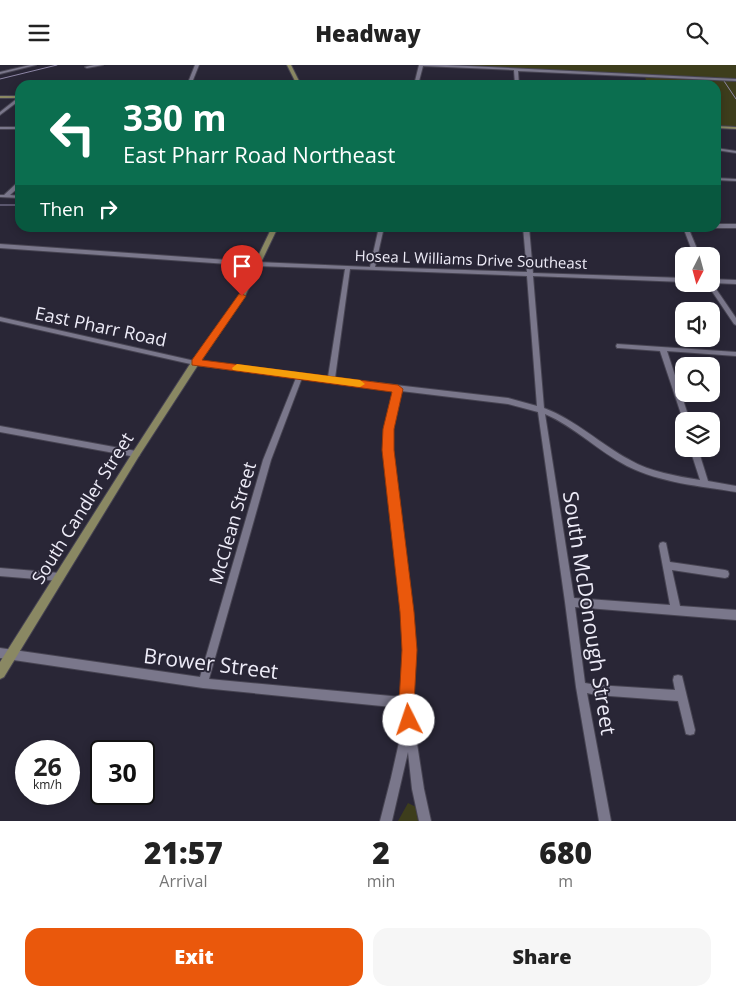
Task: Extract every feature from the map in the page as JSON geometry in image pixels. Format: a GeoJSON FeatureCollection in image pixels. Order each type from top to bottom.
{"type":"FeatureCollection","features":[{"type":"Feature","properties":{"kind":"main road"},"geometry":{"type":"LineString","coordinates":[[289,65],[296,80]]}},
{"type":"Feature","properties":{"kind":"main road"},"geometry":{"type":"LineString","coordinates":[[0,97],[15,97]]}},
{"type":"Feature","properties":{"kind":"main road"},"geometry":{"type":"LineString","coordinates":[[721,127],[736,128]]}},
{"type":"Feature","properties":{"kind":"main road","name":"South Candler Street"},"geometry":{"type":"LineString","coordinates":[[0,673],[6,654],[60,577],[136,454],[195,363],[242,296],[273,232]]}},
{"type":"Feature","properties":{"kind":"street"},"geometry":{"type":"LineString","coordinates":[[0,73],[34,65]]}},
{"type":"Feature","properties":{"kind":"street"},"geometry":{"type":"LineString","coordinates":[[87,67],[101,65]]}},
{"type":"Feature","properties":{"kind":"street"},"geometry":{"type":"LineString","coordinates":[[190,80],[197,65]]}},
{"type":"Feature","properties":{"kind":"street"},"geometry":{"type":"LineString","coordinates":[[418,80],[423,65],[736,80]]}},
{"type":"Feature","properties":{"kind":"street"},"geometry":{"type":"LineString","coordinates":[[516,70],[517,80]]}},
{"type":"Feature","properties":{"kind":"street"},"geometry":{"type":"LineString","coordinates":[[654,76],[655,80]]}},
{"type":"Feature","properties":{"kind":"street"},"geometry":{"type":"LineString","coordinates":[[0,114],[15,101]]}},
{"type":"Feature","properties":{"kind":"street"},"geometry":{"type":"LineString","coordinates":[[0,128],[15,128]]}},
{"type":"Feature","properties":{"kind":"street"},"geometry":{"type":"LineString","coordinates":[[721,150],[736,152]]}},
{"type":"Feature","properties":{"kind":"street"},"geometry":{"type":"LineString","coordinates":[[721,180],[736,181]]}},
{"type":"Feature","properties":{"kind":"street"},"geometry":{"type":"LineString","coordinates":[[3,196],[15,187]]}},
{"type":"Feature","properties":{"kind":"street"},"geometry":{"type":"LineString","coordinates":[[721,226],[736,227]]}},
{"type":"Feature","properties":{"kind":"street"},"geometry":{"type":"LineString","coordinates":[[372,268],[381,232]]}},
{"type":"Feature","properties":{"kind":"street","name":"South McDonough Street"},"geometry":{"type":"LineString","coordinates":[[527,232],[541,410],[581,687],[605,821]]}},
{"type":"Feature","properties":{"kind":"street"},"geometry":{"type":"LineString","coordinates":[[687,232],[694,247]]}},
{"type":"Feature","properties":{"kind":"street","name":"Hosea L Williams Drive Southeast"},"geometry":{"type":"LineString","coordinates":[[0,246],[257,264],[675,280]]}},
{"type":"Feature","properties":{"kind":"street"},"geometry":{"type":"LineString","coordinates":[[331,380],[348,267]]}},
{"type":"Feature","properties":{"kind":"street"},"geometry":{"type":"LineString","coordinates":[[720,282],[736,282]]}},
{"type":"Feature","properties":{"kind":"street"},"geometry":{"type":"LineString","coordinates":[[718,293],[736,323]]}},
{"type":"Feature","properties":{"kind":"street","name":"East Pharr Road"},"geometry":{"type":"LineString","coordinates":[[0,319],[195,363],[508,401],[541,410],[562,419],[606,451],[639,468],[672,478],[736,489]]}},
{"type":"Feature","properties":{"kind":"street"},"geometry":{"type":"LineString","coordinates":[[619,346],[736,354]]}},
{"type":"Feature","properties":{"kind":"street"},"geometry":{"type":"LineString","coordinates":[[663,350],[683,412]]}},
{"type":"Feature","properties":{"kind":"street","name":"McClean Street"},"geometry":{"type":"LineString","coordinates":[[204,683],[267,460],[300,376]]}},
{"type":"Feature","properties":{"kind":"street"},"geometry":{"type":"LineString","coordinates":[[386,821],[405,738],[410,650],[388,450],[389,429],[398,389]]}},
{"type":"Feature","properties":{"kind":"street"},"geometry":{"type":"LineString","coordinates":[[0,429],[136,454]]}},
{"type":"Feature","properties":{"kind":"street"},"geometry":{"type":"LineString","coordinates":[[697,457],[705,483]]}},
{"type":"Feature","properties":{"kind":"street"},"geometry":{"type":"LineString","coordinates":[[663,546],[676,611]]}},
{"type":"Feature","properties":{"kind":"street"},"geometry":{"type":"LineString","coordinates":[[667,565],[725,574]]}},
{"type":"Feature","properties":{"kind":"street"},"geometry":{"type":"LineString","coordinates":[[0,572],[60,577]]}},
{"type":"Feature","properties":{"kind":"street"},"geometry":{"type":"LineString","coordinates":[[570,602],[736,615]]}},
{"type":"Feature","properties":{"kind":"street","name":"Brower Street"},"geometry":{"type":"LineString","coordinates":[[6,654],[204,683],[407,703]]}},
{"type":"Feature","properties":{"kind":"street"},"geometry":{"type":"LineString","coordinates":[[678,680],[690,730]]}},
{"type":"Feature","properties":{"kind":"street"},"geometry":{"type":"LineString","coordinates":[[581,687],[596,690],[682,696]]}},
{"type":"Feature","properties":{"kind":"street"},"geometry":{"type":"LineString","coordinates":[[407,703],[418,789],[425,821]]}},
{"type":"Feature","properties":{"kind":"shaded area"},"geometry":{"type":"Polygon","coordinates":[[[466,65],[736,65],[736,129],[721,128],[721,80],[646,80],[644,75],[465,67],[466,65]]]}},
{"type":"Feature","properties":{"kind":"shaded area"},"geometry":{"type":"Polygon","coordinates":[[[408,803],[416,807],[418,821],[398,821],[408,803]]]}},
{"type":"Feature","properties":{"kind":"waterway"},"geometry":{"type":"LineString","coordinates":[[0,79],[57,65]]}},
{"type":"Feature","properties":{"kind":"waterway"},"geometry":{"type":"LineString","coordinates":[[724,81],[736,99]]}},
{"type":"Feature","properties":{"kind":"waterway"},"geometry":{"type":"LineString","coordinates":[[0,205],[15,205]]}},
{"type":"Feature","properties":{"kind":"slow traffic"},"geometry":{"type":"LineString","coordinates":[[237,368],[360,384]]}},
{"type":"Feature","properties":{"kind":"route"},"geometry":{"type":"LineString","coordinates":[[242,296],[195,363],[398,389],[389,429],[388,450],[410,650],[407,703],[409,720]]}}]}
